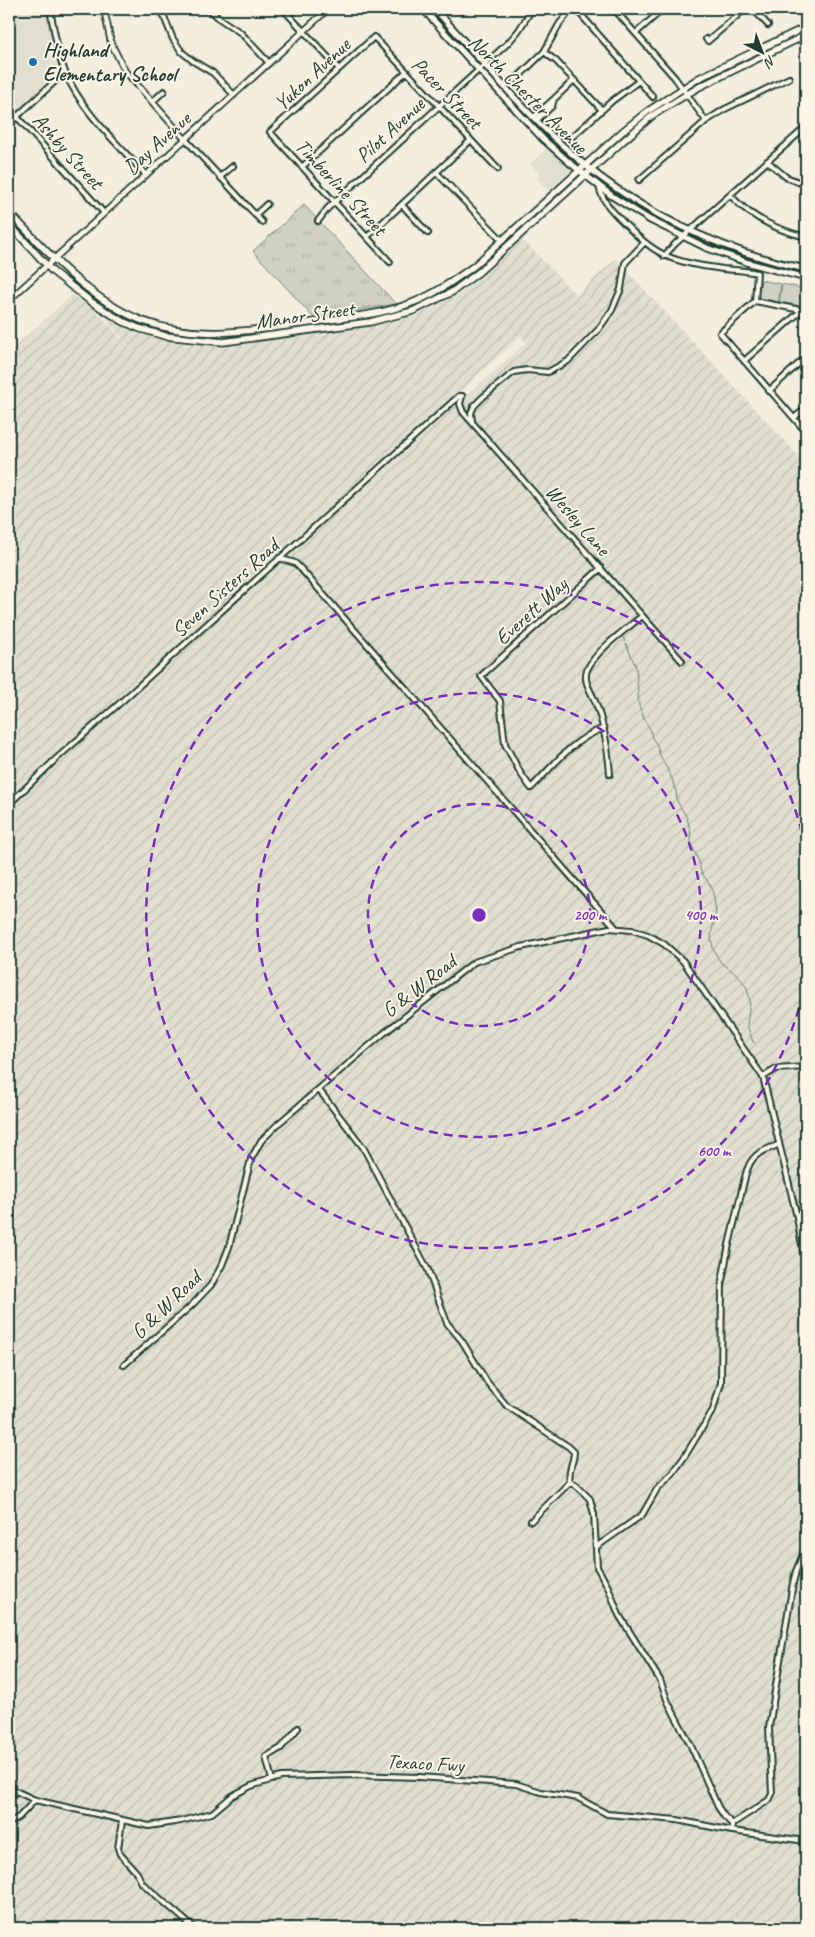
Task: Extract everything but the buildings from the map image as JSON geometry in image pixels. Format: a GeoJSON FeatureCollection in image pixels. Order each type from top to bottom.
{"type":"FeatureCollection","features":[{"type":"Feature","properties":{"kind":"main road","name":"North Chester Avenue"},"geometry":{"type":"LineString","coordinates":[[423,9],[543,139],[599,186],[642,215],[683,237],[749,263],[806,278]]}},
{"type":"Feature","properties":{"kind":"main road","name":"North Chester Avenue"},"geometry":{"type":"LineString","coordinates":[[435,9],[535,119],[562,145],[631,199],[690,231],[752,255],[806,269]]}},
{"type":"Feature","properties":{"kind":"main road","name":"Manor Street"},"geometry":{"type":"LineString","coordinates":[[9,212],[54,259],[104,300],[143,321],[180,330],[226,333],[387,312],[417,301],[448,286],[474,266],[640,117],[682,88],[806,27]]}},
{"type":"Feature","properties":{"kind":"main road","name":"Manor Street"},"geometry":{"type":"LineString","coordinates":[[9,224],[47,265],[102,310],[138,328],[165,336],[224,342],[370,322],[413,311],[452,292],[479,272],[638,128],[686,94],[806,35]]}},
{"type":"Feature","properties":{"kind":"street"},"geometry":{"type":"LineString","coordinates":[[50,9],[57,48],[65,72],[75,92],[88,111],[146,175]]}},
{"type":"Feature","properties":{"kind":"street"},"geometry":{"type":"LineString","coordinates":[[104,9],[111,43],[130,79],[262,222]]}},
{"type":"Feature","properties":{"kind":"street"},"geometry":{"type":"LineString","coordinates":[[161,9],[173,39],[182,52],[212,73],[234,95]]}},
{"type":"Feature","properties":{"kind":"street"},"geometry":{"type":"LineString","coordinates":[[209,9],[241,33],[269,63]]}},
{"type":"Feature","properties":{"kind":"street"},"geometry":{"type":"LineString","coordinates":[[283,9],[339,69]]}},
{"type":"Feature","properties":{"kind":"street","name":"Day Avenue"},"geometry":{"type":"LineString","coordinates":[[9,300],[328,9]]}},
{"type":"Feature","properties":{"kind":"street","name":"Pilot Avenue"},"geometry":{"type":"LineString","coordinates":[[318,221],[334,202],[514,37],[532,9]]}},
{"type":"Feature","properties":{"kind":"street"},"geometry":{"type":"LineString","coordinates":[[514,81],[544,52],[560,23],[572,9]]}},
{"type":"Feature","properties":{"kind":"street"},"geometry":{"type":"LineString","coordinates":[[576,9],[653,97]]}},
{"type":"Feature","properties":{"kind":"street"},"geometry":{"type":"LineString","coordinates":[[614,9],[675,78],[706,121]]}},
{"type":"Feature","properties":{"kind":"street"},"geometry":{"type":"LineString","coordinates":[[636,33],[663,9]]}},
{"type":"Feature","properties":{"kind":"street"},"geometry":{"type":"LineString","coordinates":[[706,39],[708,41],[745,9]]}},
{"type":"Feature","properties":{"kind":"street"},"geometry":{"type":"LineString","coordinates":[[753,9],[768,25]]}},
{"type":"Feature","properties":{"kind":"street","name":"Yukon Avenue"},"geometry":{"type":"LineString","coordinates":[[270,132],[374,37]]}},
{"type":"Feature","properties":{"kind":"street","name":"Pacer Street"},"geometry":{"type":"LineString","coordinates":[[374,37],[498,169]]}},
{"type":"Feature","properties":{"kind":"street"},"geometry":{"type":"LineString","coordinates":[[544,52],[556,60],[602,110]]}},
{"type":"Feature","properties":{"kind":"street"},"geometry":{"type":"LineString","coordinates":[[9,124],[65,72]]}},
{"type":"Feature","properties":{"kind":"street"},"geometry":{"type":"LineString","coordinates":[[302,167],[406,72]]}},
{"type":"Feature","properties":{"kind":"street"},"geometry":{"type":"LineString","coordinates":[[639,180],[706,121],[725,109],[789,78]]}},
{"type":"Feature","properties":{"kind":"street"},"geometry":{"type":"LineString","coordinates":[[535,119],[552,106],[554,99],[574,80]]}},
{"type":"Feature","properties":{"kind":"street"},"geometry":{"type":"LineString","coordinates":[[572,137],[639,80]]}},
{"type":"Feature","properties":{"kind":"street"},"geometry":{"type":"LineString","coordinates":[[152,102],[164,91]]}},
{"type":"Feature","properties":{"kind":"street","name":"Ashby Street"},"geometry":{"type":"LineString","coordinates":[[9,108],[104,213]]}},
{"type":"Feature","properties":{"kind":"street"},"geometry":{"type":"LineString","coordinates":[[664,256],[806,128]]}},
{"type":"Feature","properties":{"kind":"street","name":"Timberline Street"},"geometry":{"type":"LineString","coordinates":[[270,132],[390,262]]}},
{"type":"Feature","properties":{"kind":"street"},"geometry":{"type":"LineString","coordinates":[[367,237],[471,140]]}},
{"type":"Feature","properties":{"kind":"street"},"geometry":{"type":"LineString","coordinates":[[767,162],[786,177],[806,185]]}},
{"type":"Feature","properties":{"kind":"street"},"geometry":{"type":"LineString","coordinates":[[220,178],[233,166]]}},
{"type":"Feature","properties":{"kind":"street"},"geometry":{"type":"LineString","coordinates":[[436,172],[502,240]]}},
{"type":"Feature","properties":{"kind":"street"},"geometry":{"type":"LineString","coordinates":[[599,186],[600,194],[607,205],[644,243],[664,256],[685,263],[757,273],[755,302],[720,333],[768,391],[806,432]]}},
{"type":"Feature","properties":{"kind":"street"},"geometry":{"type":"LineString","coordinates":[[730,195],[745,210],[763,222],[781,230],[806,237]]}},
{"type":"Feature","properties":{"kind":"street"},"geometry":{"type":"LineString","coordinates":[[255,215],[267,204]]}},
{"type":"Feature","properties":{"kind":"street"},"geometry":{"type":"LineString","coordinates":[[402,204],[428,233]]}},
{"type":"Feature","properties":{"kind":"street"},"geometry":{"type":"LineString","coordinates":[[472,421],[471,413],[474,406],[514,372],[527,370],[548,372],[568,361],[598,330],[612,310],[621,289],[625,263],[644,243]]}},
{"type":"Feature","properties":{"kind":"street"},"geometry":{"type":"LineString","coordinates":[[755,302],[804,311]]}},
{"type":"Feature","properties":{"kind":"street"},"geometry":{"type":"LineString","coordinates":[[744,361],[804,311]]}},
{"type":"Feature","properties":{"kind":"street"},"geometry":{"type":"LineString","coordinates":[[768,391],[806,357]]}},
{"type":"Feature","properties":{"kind":"street","name":"Seven Sisters Road"},"geometry":{"type":"LineString","coordinates":[[9,804],[56,758],[121,702],[459,396],[462,396]]}},
{"type":"Feature","properties":{"kind":"street","name":"Wesley Lane"},"geometry":{"type":"LineString","coordinates":[[462,396],[460,404],[462,409],[682,661]]}},
{"type":"Feature","properties":{"kind":"street"},"geometry":{"type":"LineString","coordinates":[[794,418],[806,408]]}},
{"type":"Feature","properties":{"kind":"street"},"geometry":{"type":"LineString","coordinates":[[279,558],[289,560],[301,569],[617,929]]}},
{"type":"Feature","properties":{"kind":"street","name":"Everett Way"},"geometry":{"type":"LineString","coordinates":[[600,568],[481,676],[500,701],[505,744],[531,788],[572,746],[594,731],[604,728]]}},
{"type":"Feature","properties":{"kind":"street"},"geometry":{"type":"LineString","coordinates":[[610,774],[604,728],[595,700],[587,686],[586,672],[602,651],[642,616]]}},
{"type":"Feature","properties":{"kind":"street","name":"G & W Road"},"geometry":{"type":"LineString","coordinates":[[124,1365],[192,1305],[211,1285],[229,1247],[251,1159],[260,1141],[383,1034],[474,962],[521,947],[609,928],[632,930],[648,934],[664,944],[683,961],[763,1077],[768,1091],[778,1145],[797,1217],[806,1268]]}},
{"type":"Feature","properties":{"kind":"street"},"geometry":{"type":"LineString","coordinates":[[763,1077],[776,1069],[806,1067]]}},
{"type":"Feature","properties":{"kind":"street"},"geometry":{"type":"LineString","coordinates":[[319,1090],[363,1147],[428,1270],[447,1323],[462,1341],[487,1382],[507,1406],[574,1452],[574,1458],[569,1470],[570,1482],[531,1521]]}},
{"type":"Feature","properties":{"kind":"street"},"geometry":{"type":"LineString","coordinates":[[596,1547],[642,1515],[657,1488],[685,1456],[713,1410],[721,1382],[722,1282],[745,1177],[750,1161],[754,1157],[778,1145]]}},
{"type":"Feature","properties":{"kind":"street"},"geometry":{"type":"LineString","coordinates":[[570,1482],[576,1485],[590,1499],[594,1514],[597,1567],[608,1587],[619,1615],[656,1670],[668,1702],[691,1746],[718,1807],[732,1824],[732,1831]]}},
{"type":"Feature","properties":{"kind":"street"},"geometry":{"type":"LineString","coordinates":[[732,1824],[769,1800],[772,1794],[770,1715],[793,1583],[806,1547]]}},
{"type":"Feature","properties":{"kind":"street"},"geometry":{"type":"LineString","coordinates":[[272,1780],[266,1757],[281,1748],[298,1728]]}},
{"type":"Feature","properties":{"kind":"street","name":"Texaco Fwy"},"geometry":{"type":"LineString","coordinates":[[9,1788],[35,1800],[149,1826],[181,1822],[212,1812],[232,1796],[250,1786],[281,1777],[362,1775],[419,1777],[516,1784],[542,1792],[578,1798],[607,1814],[676,1820],[732,1831],[806,1841]]}},
{"type":"Feature","properties":{"kind":"street"},"geometry":{"type":"LineString","coordinates":[[9,1823],[19,1817],[35,1800]]}},
{"type":"Feature","properties":{"kind":"street"},"geometry":{"type":"LineString","coordinates":[[122,1821],[118,1848],[120,1854],[137,1873],[142,1884],[194,1928]]}},
{"type":"Feature","properties":{"kind":"shaded area","name":"Highland Elementary School"},"geometry":{"type":"Polygon","coordinates":[[[9,9],[47,9],[52,41],[61,69],[20,109],[16,109],[9,101],[9,9]]]}},
{"type":"Feature","properties":{"kind":"shaded area"},"geometry":{"type":"Polygon","coordinates":[[[547,148],[572,170],[548,191],[537,178],[540,175],[530,164],[547,148]]]}},
{"type":"Feature","properties":{"kind":"shaded area"},"geometry":{"type":"Polygon","coordinates":[[[522,239],[576,295],[616,259],[806,464],[806,1928],[9,1928],[9,352],[72,295],[96,311],[135,353],[105,318],[159,338],[224,344],[301,328],[380,324],[395,321],[426,311],[463,291],[522,239]],[[521,336],[355,486],[303,535],[305,538],[526,343],[521,336]]]}},
{"type":"Feature","properties":{"kind":"green space"},"geometry":{"type":"Polygon","coordinates":[[[304,205],[396,304],[313,317],[253,251],[304,205]]]}},
{"type":"Feature","properties":{"kind":"green space"},"geometry":{"type":"Polygon","coordinates":[[[761,280],[781,284],[778,305],[757,301],[761,280]]]}},
{"type":"Feature","properties":{"kind":"green space"},"geometry":{"type":"Polygon","coordinates":[[[782,284],[806,289],[806,309],[779,305],[782,284]]]}},
{"type":"Feature","properties":{"kind":"waterway"},"geometry":{"type":"LineString","coordinates":[[623,637],[636,667],[639,706],[672,779],[677,801],[687,818],[691,843],[700,864],[700,870],[712,888],[716,911],[711,936],[713,949],[721,963],[738,975],[747,988],[750,1002],[747,1025],[755,1043]]}},
{"type":"Feature","properties":{"kind":"place","name":"Highland Elementary School"},"geometry":{"type":"Point","coordinates":[33,62]}}]}
